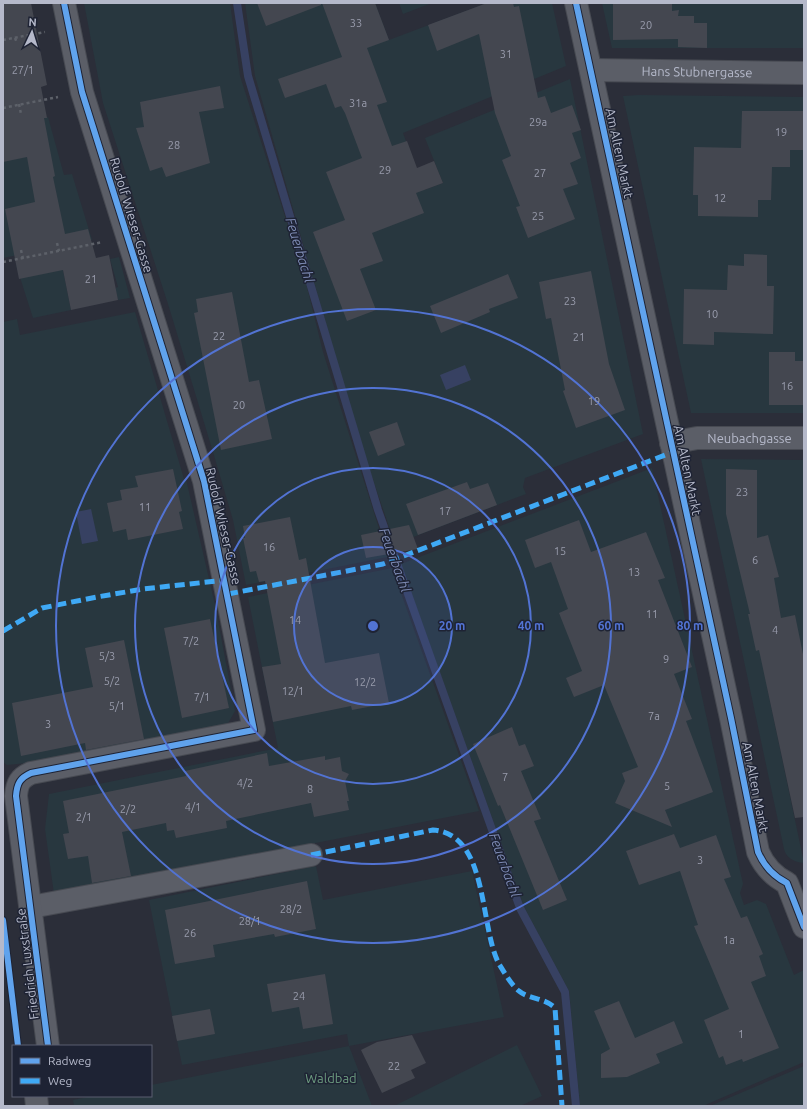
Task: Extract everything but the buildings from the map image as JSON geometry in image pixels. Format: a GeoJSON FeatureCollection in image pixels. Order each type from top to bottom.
{"type":"FeatureCollection","features":[{"type":"Feature","properties":{"kind":"street","name":"Rudolf Wieser-Gasse"},"geometry":{"type":"LineString","coordinates":[[27,878],[16,796],[18,783],[22,777],[31,773],[254,730],[204,481],[82,92],[64,3]]}},
{"type":"Feature","properties":{"kind":"street","name":"Am Alten Markt"},"geometry":{"type":"LineString","coordinates":[[576,3],[730,710],[758,852],[765,866],[776,876],[796,883],[804,927]]}},
{"type":"Feature","properties":{"kind":"street","name":"Hans Stubnergasse"},"geometry":{"type":"LineString","coordinates":[[591,70],[804,73]]}},
{"type":"Feature","properties":{"kind":"street","name":"Neubachgasse"},"geometry":{"type":"LineString","coordinates":[[671,443],[697,438],[804,438]]}},
{"type":"Feature","properties":{"kind":"street","name":"Friedrich Luxstraße"},"geometry":{"type":"LineString","coordinates":[[31,908],[311,856]]}},
{"type":"Feature","properties":{"kind":"street","name":"Friedrich Luxstraße"},"geometry":{"type":"LineString","coordinates":[[27,878],[48,1045]]}},
{"type":"Feature","properties":{"kind":"path"},"geometry":{"type":"LineString","coordinates":[[3,40],[69,28]]}},
{"type":"Feature","properties":{"kind":"path"},"geometry":{"type":"LineString","coordinates":[[15,38],[17,44]]}},
{"type":"Feature","properties":{"kind":"path"},"geometry":{"type":"LineString","coordinates":[[3,108],[82,92]]}},
{"type":"Feature","properties":{"kind":"path"},"geometry":{"type":"LineString","coordinates":[[19,104],[21,114]]}},
{"type":"Feature","properties":{"kind":"path"},"geometry":{"type":"LineString","coordinates":[[3,262],[127,237]]}},
{"type":"Feature","properties":{"kind":"path"},"geometry":{"type":"LineString","coordinates":[[57,243],[59,251]]}},
{"type":"Feature","properties":{"kind":"path"},"geometry":{"type":"LineString","coordinates":[[21,250],[23,258]]}},
{"type":"Feature","properties":{"kind":"green space"},"geometry":{"type":"Polygon","coordinates":[[[84,3],[230,3],[240,76],[305,279],[323,352],[388,557],[246,585],[233,520],[213,452],[168,304],[103,103],[84,3]]]}},
{"type":"Feature","properties":{"kind":"green space"},"geometry":{"type":"Polygon","coordinates":[[[245,3],[375,3],[389,40],[487,3],[552,3],[566,66],[403,133],[424,190],[443,183],[425,138],[570,79],[643,434],[525,478],[523,487],[526,494],[395,544],[358,436],[255,76],[245,3]]]}},
{"type":"Feature","properties":{"kind":"green space"},"geometry":{"type":"Polygon","coordinates":[[[399,3],[432,3],[403,14],[399,3]]]}},
{"type":"Feature","properties":{"kind":"green space"},"geometry":{"type":"Polygon","coordinates":[[[602,3],[804,3],[804,48],[612,48],[602,3]]]}},
{"type":"Feature","properties":{"kind":"green space"},"geometry":{"type":"Polygon","coordinates":[[[623,96],[804,97],[804,413],[691,413],[623,96]]]}},
{"type":"Feature","properties":{"kind":"green space"},"geometry":{"type":"Polygon","coordinates":[[[3,113],[38,119],[48,117],[64,175],[72,174],[92,240],[3,258],[3,113]]]}},
{"type":"Feature","properties":{"kind":"green space"},"geometry":{"type":"Polygon","coordinates":[[[53,257],[63,270],[71,310],[33,318],[16,265],[53,257]]]}},
{"type":"Feature","properties":{"kind":"green space"},"geometry":{"type":"Polygon","coordinates":[[[119,257],[130,298],[118,300],[115,288],[118,287],[110,259],[119,257]]]}},
{"type":"Feature","properties":{"kind":"green space"},"geometry":{"type":"Polygon","coordinates":[[[135,312],[184,479],[186,479],[215,605],[235,711],[227,725],[27,763],[7,765],[3,762],[3,322],[17,319],[20,335],[135,312]]]}},
{"type":"Feature","properties":{"kind":"green space"},"geometry":{"type":"Polygon","coordinates":[[[701,459],[804,460],[804,679],[767,687],[804,863],[791,859],[784,849],[701,459]]]}},
{"type":"Feature","properties":{"kind":"green space"},"geometry":{"type":"Polygon","coordinates":[[[652,468],[743,884],[740,893],[744,905],[757,900],[766,904],[794,975],[804,970],[804,1062],[703,1106],[580,1106],[569,991],[524,907],[401,564],[652,468]]]}},
{"type":"Feature","properties":{"kind":"green space"},"geometry":{"type":"Polygon","coordinates":[[[392,568],[479,811],[54,894],[45,829],[49,794],[278,748],[248,597],[392,568]]]}},
{"type":"Feature","properties":{"kind":"green space"},"geometry":{"type":"Polygon","coordinates":[[[316,866],[323,900],[472,871],[504,1017],[349,1046],[347,1034],[182,1065],[149,900],[316,866]]]}},
{"type":"Feature","properties":{"kind":"green space"},"geometry":{"type":"Polygon","coordinates":[[[517,1045],[542,1096],[520,1106],[394,1106],[517,1045]]]}},
{"type":"Feature","properties":{"kind":"green space","name":"Waldbad"},"geometry":{"type":"Polygon","coordinates":[[[349,1046],[372,1106],[74,1106],[73,1100],[87,1097],[152,1097],[152,1085],[349,1046]]]}},
{"type":"Feature","properties":{"kind":"green space"},"geometry":{"type":"Polygon","coordinates":[[[804,1066],[804,1106],[710,1106],[804,1066]]]}},
{"type":"Feature","properties":{"kind":"water"},"geometry":{"type":"Polygon","coordinates":[[[465,365],[471,380],[446,390],[440,375],[465,365]]]}},
{"type":"Feature","properties":{"kind":"water"},"geometry":{"type":"Polygon","coordinates":[[[91,509],[98,541],[82,544],[76,512],[91,509]]]}},
{"type":"Feature","properties":{"kind":"waterway","name":"Feuerbachl"},"geometry":{"type":"LineString","coordinates":[[237,3],[248,76],[378,510],[520,908],[565,992],[576,1106]]}},
{"type":"Feature","properties":{"kind":"marked path"},"geometry":{"type":"LineString","coordinates":[[228,594],[383,564],[673,452]]}},
{"type":"Feature","properties":{"kind":"marked path"},"geometry":{"type":"LineString","coordinates":[[3,631],[42,608],[143,589],[226,580]]}},
{"type":"Feature","properties":{"kind":"marked path"},"geometry":{"type":"LineString","coordinates":[[311,855],[433,830],[451,835],[464,847],[473,864],[480,884],[488,928],[499,964],[516,989],[523,994],[551,1004],[555,1008],[562,1106]]}},
{"type":"Feature","properties":{"kind":"cycle path"},"geometry":{"type":"LineString","coordinates":[[48,1045],[16,796],[17,788],[20,782],[24,777],[31,773],[254,730],[204,481],[82,92],[64,3]]}},
{"type":"Feature","properties":{"kind":"cycle path"},"geometry":{"type":"LineString","coordinates":[[576,3],[731,718],[758,852],[763,862],[770,870],[777,877],[787,883],[804,927]]}},
{"type":"Feature","properties":{"kind":"cycle path"},"geometry":{"type":"LineString","coordinates":[[3,920],[18,1045]]}}]}
